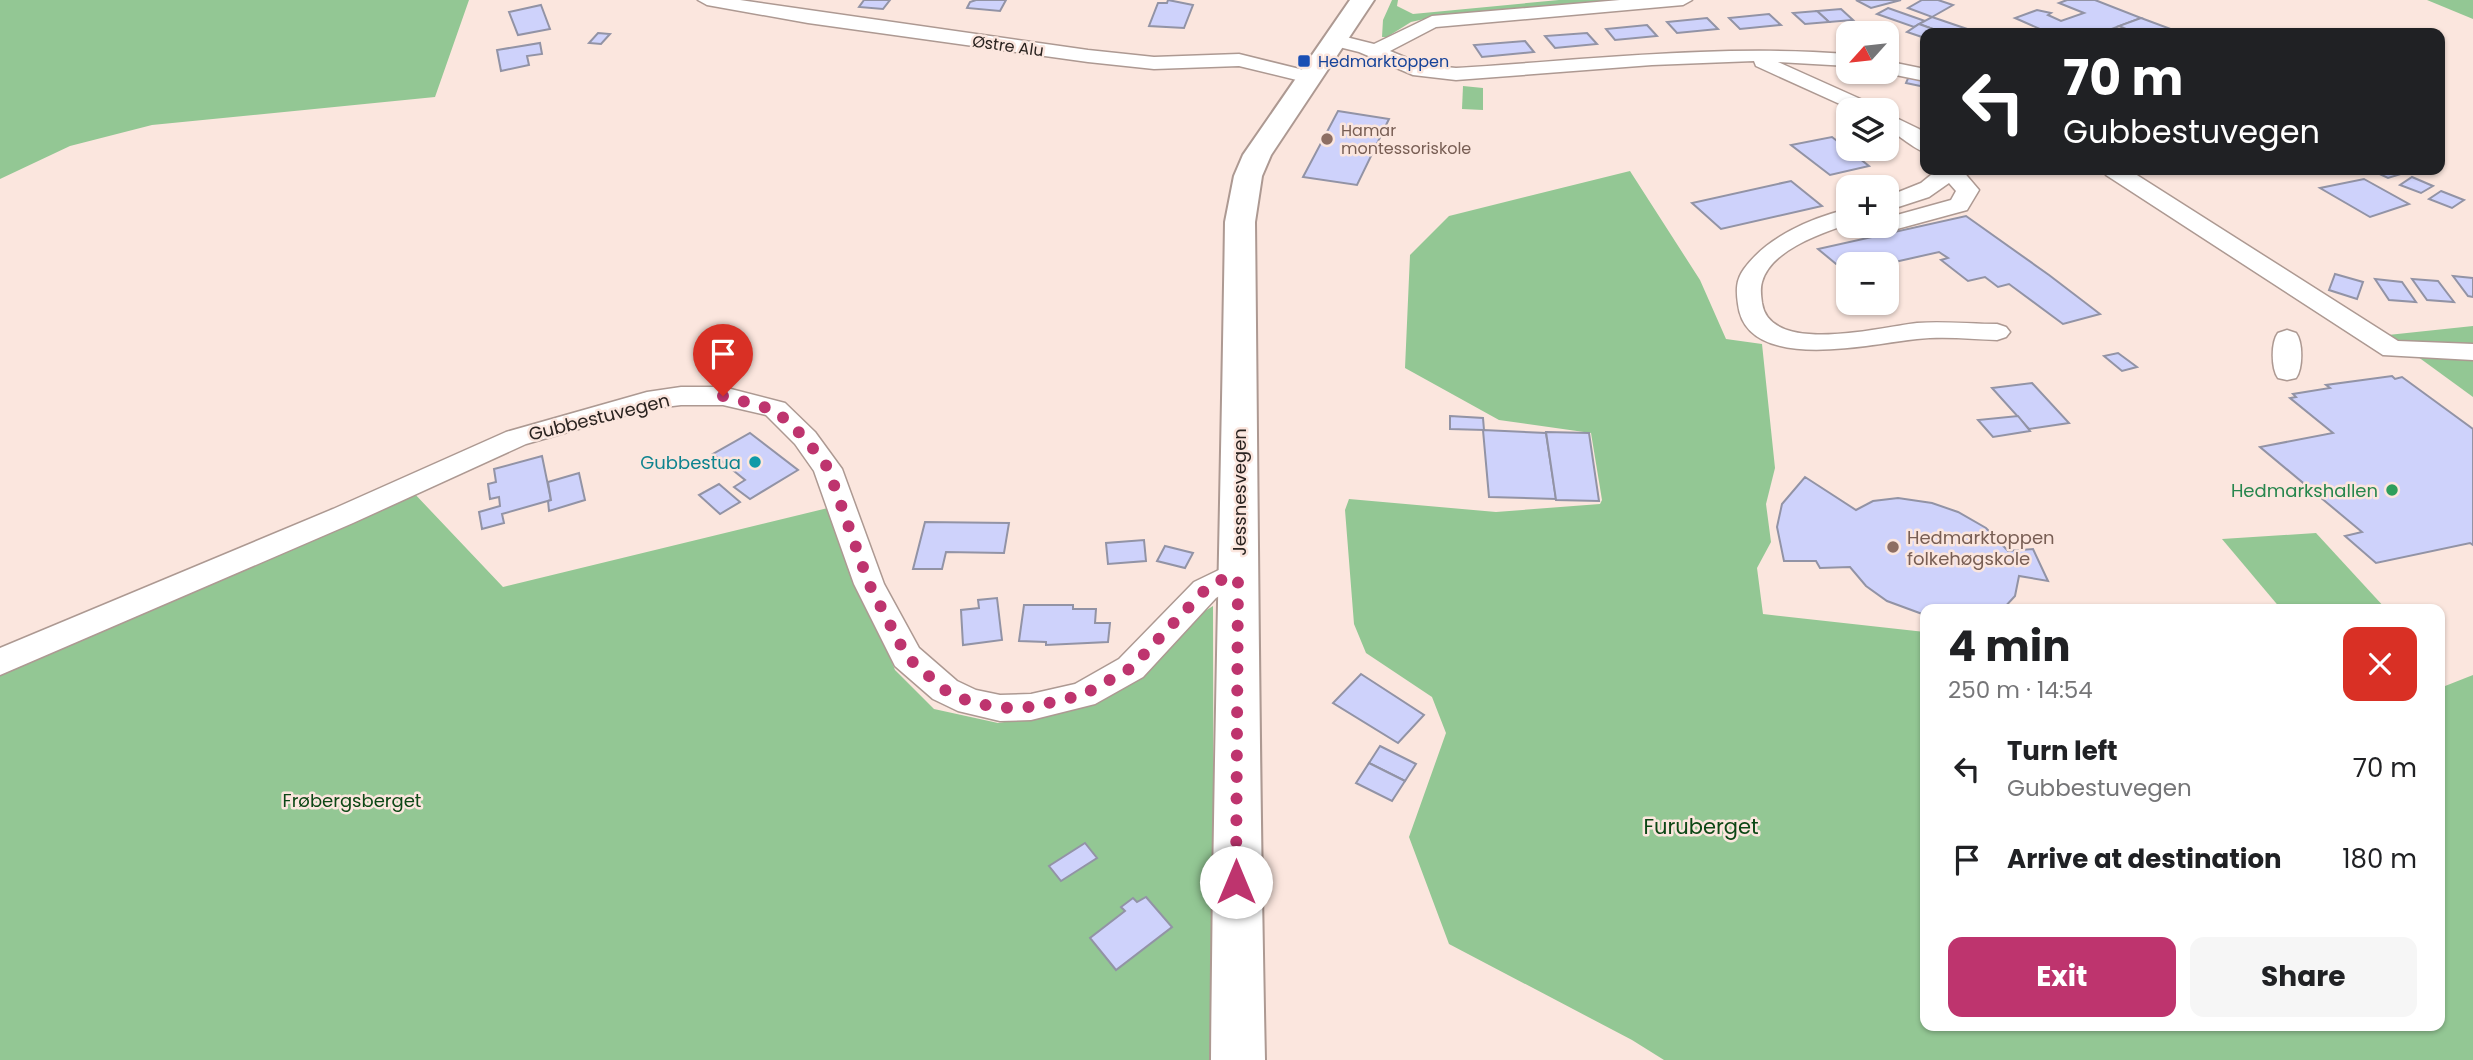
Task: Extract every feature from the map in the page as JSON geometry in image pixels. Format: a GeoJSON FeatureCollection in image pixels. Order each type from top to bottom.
{"type":"FeatureCollection","features":[{"type":"Feature","properties":{"kind":"main road","name":"Jessnesvegen"},"geometry":{"type":"LineString","coordinates":[[1238,1060],[1236,783],[1240,222],[1248,176],[1257,155],[1362,0]]}},
{"type":"Feature","properties":{"kind":"street","name":"Østre Alu"},"geometry":{"type":"LineString","coordinates":[[706,0],[1014,47],[1154,63],[1239,60],[1309,77]]}},
{"type":"Feature","properties":{"kind":"street"},"geometry":{"type":"LineString","coordinates":[[1374,51],[1432,22],[1683,0]]}},
{"type":"Feature","properties":{"kind":"street"},"geometry":{"type":"LineString","coordinates":[[1334,40],[1374,51],[1420,71],[1456,74],[1679,58],[1836,59]]}},
{"type":"Feature","properties":{"kind":"street"},"geometry":{"type":"LineString","coordinates":[[1749,57],[1779,67],[1844,98]]}},
{"type":"Feature","properties":{"kind":"street"},"geometry":{"type":"LineString","coordinates":[[1899,70],[1920,74]]}},
{"type":"Feature","properties":{"kind":"street"},"geometry":{"type":"LineString","coordinates":[[1899,126],[1920,141]]}},
{"type":"Feature","properties":{"kind":"street"},"geometry":{"type":"LineString","coordinates":[[1899,200],[1940,182],[1945,175]]}},
{"type":"Feature","properties":{"kind":"street"},"geometry":{"type":"LineString","coordinates":[[1899,221],[1959,205],[1968,190],[1954,175]]}},
{"type":"Feature","properties":{"kind":"street"},"geometry":{"type":"LineString","coordinates":[[2122,175],[2392,349],[2473,352]]}},
{"type":"Feature","properties":{"kind":"street"},"geometry":{"type":"LineString","coordinates":[[1836,221],[1787,242],[1767,256],[1748,280],[1746,305],[1755,320],[1783,340],[1817,342],[1921,331],[1997,332]]}},
{"type":"Feature","properties":{"kind":"street"},"geometry":{"type":"LineString","coordinates":[[1787,242],[1836,236]]}},
{"type":"Feature","properties":{"kind":"street"},"geometry":{"type":"LineString","coordinates":[[2287,338],[2287,372]]}},
{"type":"Feature","properties":{"kind":"street","name":"Gubbestuvegen"},"geometry":{"type":"LineString","coordinates":[[0,662],[318,527],[516,438],[647,401],[681,396],[723,396],[775,410],[805,438],[828,468],[869,584],[907,657],[945,690],[970,702],[1000,708],[1031,707],[1083,695],[1131,668],[1205,590],[1223,579],[1238,578]]}},
{"type":"Feature","properties":{"kind":"green space"},"geometry":{"type":"Polygon","coordinates":[[[0,0],[469,0],[435,97],[152,125],[70,146],[0,179],[0,0]]]}},
{"type":"Feature","properties":{"kind":"green space"},"geometry":{"type":"Polygon","coordinates":[[[1392,0],[1398,0],[1397,6],[1413,14],[1559,0],[1643,0],[1429,18],[1411,22],[1387,37],[1382,37],[1383,20],[1392,0]]]}},
{"type":"Feature","properties":{"kind":"green space"},"geometry":{"type":"Polygon","coordinates":[[[2427,0],[2473,0],[2473,19],[2427,0]]]}},
{"type":"Feature","properties":{"kind":"green space"},"geometry":{"type":"Polygon","coordinates":[[[1463,86],[1483,88],[1483,110],[1462,109],[1463,86]]]}},
{"type":"Feature","properties":{"kind":"green space","name":"Furuberget"},"geometry":{"type":"Polygon","coordinates":[[[1630,171],[1700,280],[1726,339],[1762,344],[1775,468],[1766,504],[1771,542],[1757,568],[1763,614],[1920,631],[1920,1031],[2445,1031],[2445,686],[2473,675],[2473,1060],[1664,1060],[1632,1040],[1449,944],[1409,837],[1446,733],[1432,697],[1366,653],[1354,624],[1345,510],[1349,499],[1496,512],[1600,504],[1602,500],[1591,433],[1499,420],[1405,368],[1410,255],[1449,216],[1630,171]]]}},
{"type":"Feature","properties":{"kind":"green space"},"geometry":{"type":"Polygon","coordinates":[[[2473,326],[2473,397],[2388,335],[2473,326]]]}},
{"type":"Feature","properties":{"kind":"green space","name":"Frøbergsberget"},"geometry":{"type":"Polygon","coordinates":[[[412,491],[503,587],[832,507],[895,670],[934,709],[998,723],[1071,711],[1145,672],[1189,621],[1213,606],[1214,1060],[0,1060],[0,669],[412,491]]]}},
{"type":"Feature","properties":{"kind":"green space"},"geometry":{"type":"Polygon","coordinates":[[[2316,533],[2381,604],[2277,604],[2222,539],[2316,533]]]}},
{"type":"Feature","properties":{"kind":"building"},"geometry":{"type":"Polygon","coordinates":[[[864,0],[890,0],[883,9],[859,7],[864,0]]]}},
{"type":"Feature","properties":{"kind":"building"},"geometry":{"type":"Polygon","coordinates":[[[1006,0],[1000,11],[967,8],[970,2],[1006,0]]]}},
{"type":"Feature","properties":{"kind":"building"},"geometry":{"type":"Polygon","coordinates":[[[1168,0],[1193,5],[1184,28],[1149,26],[1158,3],[1167,3],[1168,0]]]}},
{"type":"Feature","properties":{"kind":"building"},"geometry":{"type":"Polygon","coordinates":[[[1856,0],[1901,0],[1871,8],[1856,0]]]}},
{"type":"Feature","properties":{"kind":"building"},"geometry":{"type":"Polygon","coordinates":[[[1922,0],[1938,0],[1953,5],[1932,17],[1908,8],[1922,0]]]}},
{"type":"Feature","properties":{"kind":"building"},"geometry":{"type":"Polygon","coordinates":[[[2067,0],[2095,0],[2141,18],[2114,28],[2038,28],[2015,18],[2037,10],[2051,13],[2048,15],[2061,21],[2084,13],[2059,3],[2067,0]]]}},
{"type":"Feature","properties":{"kind":"building"},"geometry":{"type":"Polygon","coordinates":[[[541,5],[550,29],[518,35],[509,12],[541,5]]]}},
{"type":"Feature","properties":{"kind":"building"},"geometry":{"type":"Polygon","coordinates":[[[1888,8],[1925,21],[1914,27],[1877,14],[1888,8]]]}},
{"type":"Feature","properties":{"kind":"building"},"geometry":{"type":"Polygon","coordinates":[[[1841,9],[1853,20],[1829,22],[1817,11],[1841,9]]]}},
{"type":"Feature","properties":{"kind":"building"},"geometry":{"type":"Polygon","coordinates":[[[1817,11],[1829,22],[1805,24],[1793,13],[1817,11]]]}},
{"type":"Feature","properties":{"kind":"building"},"geometry":{"type":"Polygon","coordinates":[[[1769,14],[1781,25],[1740,29],[1729,18],[1769,14]]]}},
{"type":"Feature","properties":{"kind":"building"},"geometry":{"type":"Polygon","coordinates":[[[1932,17],[1964,28],[1930,28],[1919,24],[1932,17]]]}},
{"type":"Feature","properties":{"kind":"building"},"geometry":{"type":"Polygon","coordinates":[[[1707,18],[1718,29],[1677,33],[1667,22],[1707,18]]]}},
{"type":"Feature","properties":{"kind":"building"},"geometry":{"type":"Polygon","coordinates":[[[2141,18],[2168,28],[2124,28],[2119,26],[2141,18]]]}},
{"type":"Feature","properties":{"kind":"building"},"geometry":{"type":"Polygon","coordinates":[[[1919,24],[1930,28],[1920,28],[1920,36],[1907,32],[1919,24]]]}},
{"type":"Feature","properties":{"kind":"building"},"geometry":{"type":"Polygon","coordinates":[[[1647,25],[1657,36],[1615,40],[1606,29],[1647,25]]]}},
{"type":"Feature","properties":{"kind":"building"},"geometry":{"type":"Polygon","coordinates":[[[598,33],[610,34],[601,44],[589,43],[598,33]]]}},
{"type":"Feature","properties":{"kind":"building"},"geometry":{"type":"Polygon","coordinates":[[[1587,33],[1597,44],[1555,48],[1545,36],[1587,33]]]}},
{"type":"Feature","properties":{"kind":"building"},"geometry":{"type":"Polygon","coordinates":[[[1525,41],[1534,52],[1482,57],[1474,45],[1525,41]]]}},
{"type":"Feature","properties":{"kind":"building"},"geometry":{"type":"Polygon","coordinates":[[[540,43],[542,54],[527,56],[529,65],[501,71],[497,50],[540,43]]]}},
{"type":"Feature","properties":{"kind":"building"},"geometry":{"type":"Polygon","coordinates":[[[1909,76],[1920,78],[1920,86],[1906,83],[1909,76]]]}},
{"type":"Feature","properties":{"kind":"building"},"geometry":{"type":"Polygon","coordinates":[[[1338,111],[1389,119],[1357,185],[1303,177],[1338,111]]]}},
{"type":"Feature","properties":{"kind":"building"},"geometry":{"type":"Polygon","coordinates":[[[1832,137],[1836,140],[1836,161],[1863,161],[1869,166],[1830,175],[1791,145],[1832,137]]]}},
{"type":"Feature","properties":{"kind":"building"},"geometry":{"type":"Polygon","coordinates":[[[2412,177],[2433,186],[2421,193],[2400,185],[2412,177]]]}},
{"type":"Feature","properties":{"kind":"building"},"geometry":{"type":"Polygon","coordinates":[[[2364,179],[2409,204],[2370,217],[2320,188],[2364,179]]]}},
{"type":"Feature","properties":{"kind":"building"},"geometry":{"type":"Polygon","coordinates":[[[1791,181],[1822,206],[1721,229],[1692,203],[1791,181]]]}},
{"type":"Feature","properties":{"kind":"building"},"geometry":{"type":"Polygon","coordinates":[[[2441,191],[2464,200],[2452,208],[2429,199],[2441,191]]]}},
{"type":"Feature","properties":{"kind":"building"},"geometry":{"type":"Polygon","coordinates":[[[1966,216],[2100,314],[2063,324],[2009,284],[1998,287],[1985,277],[1968,281],[1941,260],[1948,258],[1939,252],[1899,261],[1899,252],[1836,252],[1836,264],[1818,249],[1867,238],[1899,238],[1899,231],[1966,216]]]}},
{"type":"Feature","properties":{"kind":"building"},"geometry":{"type":"Polygon","coordinates":[[[2335,274],[2363,282],[2357,299],[2329,290],[2335,274]]]}},
{"type":"Feature","properties":{"kind":"building"},"geometry":{"type":"Polygon","coordinates":[[[2453,276],[2473,278],[2473,297],[2468,296],[2453,276]]]}},
{"type":"Feature","properties":{"kind":"building"},"geometry":{"type":"Polygon","coordinates":[[[2375,279],[2402,282],[2416,302],[2389,300],[2375,279]]]}},
{"type":"Feature","properties":{"kind":"building"},"geometry":{"type":"Polygon","coordinates":[[[2412,279],[2438,281],[2454,302],[2427,300],[2412,279]]]}},
{"type":"Feature","properties":{"kind":"building"},"geometry":{"type":"Polygon","coordinates":[[[2118,353],[2137,367],[2122,371],[2104,356],[2118,353]]]}},
{"type":"Feature","properties":{"kind":"building","name":"Hedmarkshallen"},"geometry":{"type":"Polygon","coordinates":[[[2392,376],[2395,379],[2402,377],[2473,429],[2473,545],[2470,543],[2376,563],[2345,536],[2362,532],[2260,447],[2333,433],[2290,398],[2296,397],[2293,394],[2330,388],[2326,385],[2392,376]]]}},
{"type":"Feature","properties":{"kind":"building"},"geometry":{"type":"Polygon","coordinates":[[[2032,383],[2069,423],[2029,429],[1992,388],[2032,383]]]}},
{"type":"Feature","properties":{"kind":"building"},"geometry":{"type":"Polygon","coordinates":[[[1450,416],[1483,418],[1484,430],[1450,429],[1450,416]]]}},
{"type":"Feature","properties":{"kind":"building"},"geometry":{"type":"Polygon","coordinates":[[[2018,416],[2030,431],[1993,437],[1978,420],[2018,416]]]}},
{"type":"Feature","properties":{"kind":"building"},"geometry":{"type":"Polygon","coordinates":[[[1483,430],[1546,433],[1556,499],[1489,497],[1483,430]]]}},
{"type":"Feature","properties":{"kind":"building"},"geometry":{"type":"Polygon","coordinates":[[[1546,432],[1589,433],[1599,501],[1556,500],[1546,432]]]}},
{"type":"Feature","properties":{"kind":"building","name":"Gubbestua"},"geometry":{"type":"Polygon","coordinates":[[[750,433],[798,470],[750,499],[734,487],[745,480],[713,454],[750,433]]]}},
{"type":"Feature","properties":{"kind":"building"},"geometry":{"type":"Polygon","coordinates":[[[542,456],[551,500],[502,514],[504,523],[482,529],[479,512],[500,506],[499,497],[490,499],[488,484],[496,482],[494,469],[542,456]]]}},
{"type":"Feature","properties":{"kind":"building"},"geometry":{"type":"Polygon","coordinates":[[[579,473],[585,500],[549,511],[548,501],[551,500],[548,482],[579,473]]]}},
{"type":"Feature","properties":{"kind":"building","name":"Hedmarktoppen folkehøgskole"},"geometry":{"type":"Polygon","coordinates":[[[1805,477],[1856,510],[1873,501],[1898,498],[1932,503],[1958,512],[1986,528],[2008,551],[2033,549],[2048,581],[2019,576],[2015,596],[2008,604],[1920,604],[1920,613],[1887,601],[1866,586],[1850,567],[1820,568],[1816,561],[1784,561],[1777,527],[1782,504],[1805,477]]]}},
{"type":"Feature","properties":{"kind":"building"},"geometry":{"type":"Polygon","coordinates":[[[719,484],[740,502],[720,514],[699,495],[719,484]]]}},
{"type":"Feature","properties":{"kind":"building"},"geometry":{"type":"Polygon","coordinates":[[[925,522],[1009,523],[1004,553],[946,552],[942,569],[913,569],[925,522]]]}},
{"type":"Feature","properties":{"kind":"building"},"geometry":{"type":"Polygon","coordinates":[[[1144,540],[1146,561],[1108,564],[1106,543],[1144,540]]]}},
{"type":"Feature","properties":{"kind":"building"},"geometry":{"type":"Polygon","coordinates":[[[1165,546],[1193,553],[1185,568],[1157,561],[1165,546]]]}},
{"type":"Feature","properties":{"kind":"building"},"geometry":{"type":"Polygon","coordinates":[[[997,598],[1002,640],[963,645],[961,610],[979,608],[978,600],[997,598]]]}},
{"type":"Feature","properties":{"kind":"building"},"geometry":{"type":"Polygon","coordinates":[[[1024,605],[1073,605],[1073,609],[1096,609],[1095,623],[1110,623],[1108,642],[1046,645],[1046,642],[1019,641],[1024,605]]]}},
{"type":"Feature","properties":{"kind":"building"},"geometry":{"type":"Polygon","coordinates":[[[1361,674],[1424,715],[1398,743],[1333,703],[1361,674]]]}},
{"type":"Feature","properties":{"kind":"building"},"geometry":{"type":"Polygon","coordinates":[[[1380,746],[1416,764],[1405,781],[1369,763],[1380,746]]]}},
{"type":"Feature","properties":{"kind":"building"},"geometry":{"type":"Polygon","coordinates":[[[1369,763],[1405,781],[1392,801],[1356,783],[1369,763]]]}},
{"type":"Feature","properties":{"kind":"building"},"geometry":{"type":"Polygon","coordinates":[[[1085,843],[1097,858],[1061,881],[1049,866],[1085,843]]]}},
{"type":"Feature","properties":{"kind":"building"},"geometry":{"type":"Polygon","coordinates":[[[1146,897],[1172,927],[1116,970],[1090,938],[1125,911],[1121,907],[1133,898],[1137,902],[1146,897]]]}},
{"type":"Feature","properties":{"kind":"place","name":"Hedmarktoppen"},"geometry":{"type":"Point","coordinates":[1304,61]}},
{"type":"Feature","properties":{"kind":"place","name":"Hamar montessoriskole"},"geometry":{"type":"Point","coordinates":[1327,139]}},
{"type":"Feature","properties":{"kind":"place","name":"Gubbestua"},"geometry":{"type":"Point","coordinates":[755,462]}},
{"type":"Feature","properties":{"kind":"place","name":"Hedmarkshallen"},"geometry":{"type":"Point","coordinates":[2392,490]}},
{"type":"Feature","properties":{"kind":"place","name":"Hedmarktoppen folkehøgskole"},"geometry":{"type":"Point","coordinates":[1893,547]}},
{"type":"Feature","properties":{"kind":"route"},"geometry":{"type":"LineString","coordinates":[[723,396],[775,410],[805,438],[828,468],[869,584],[907,657],[945,690],[970,702],[1000,708],[1031,707],[1083,695],[1131,668],[1205,590],[1223,579],[1238,578],[1236,882]]}}]}
